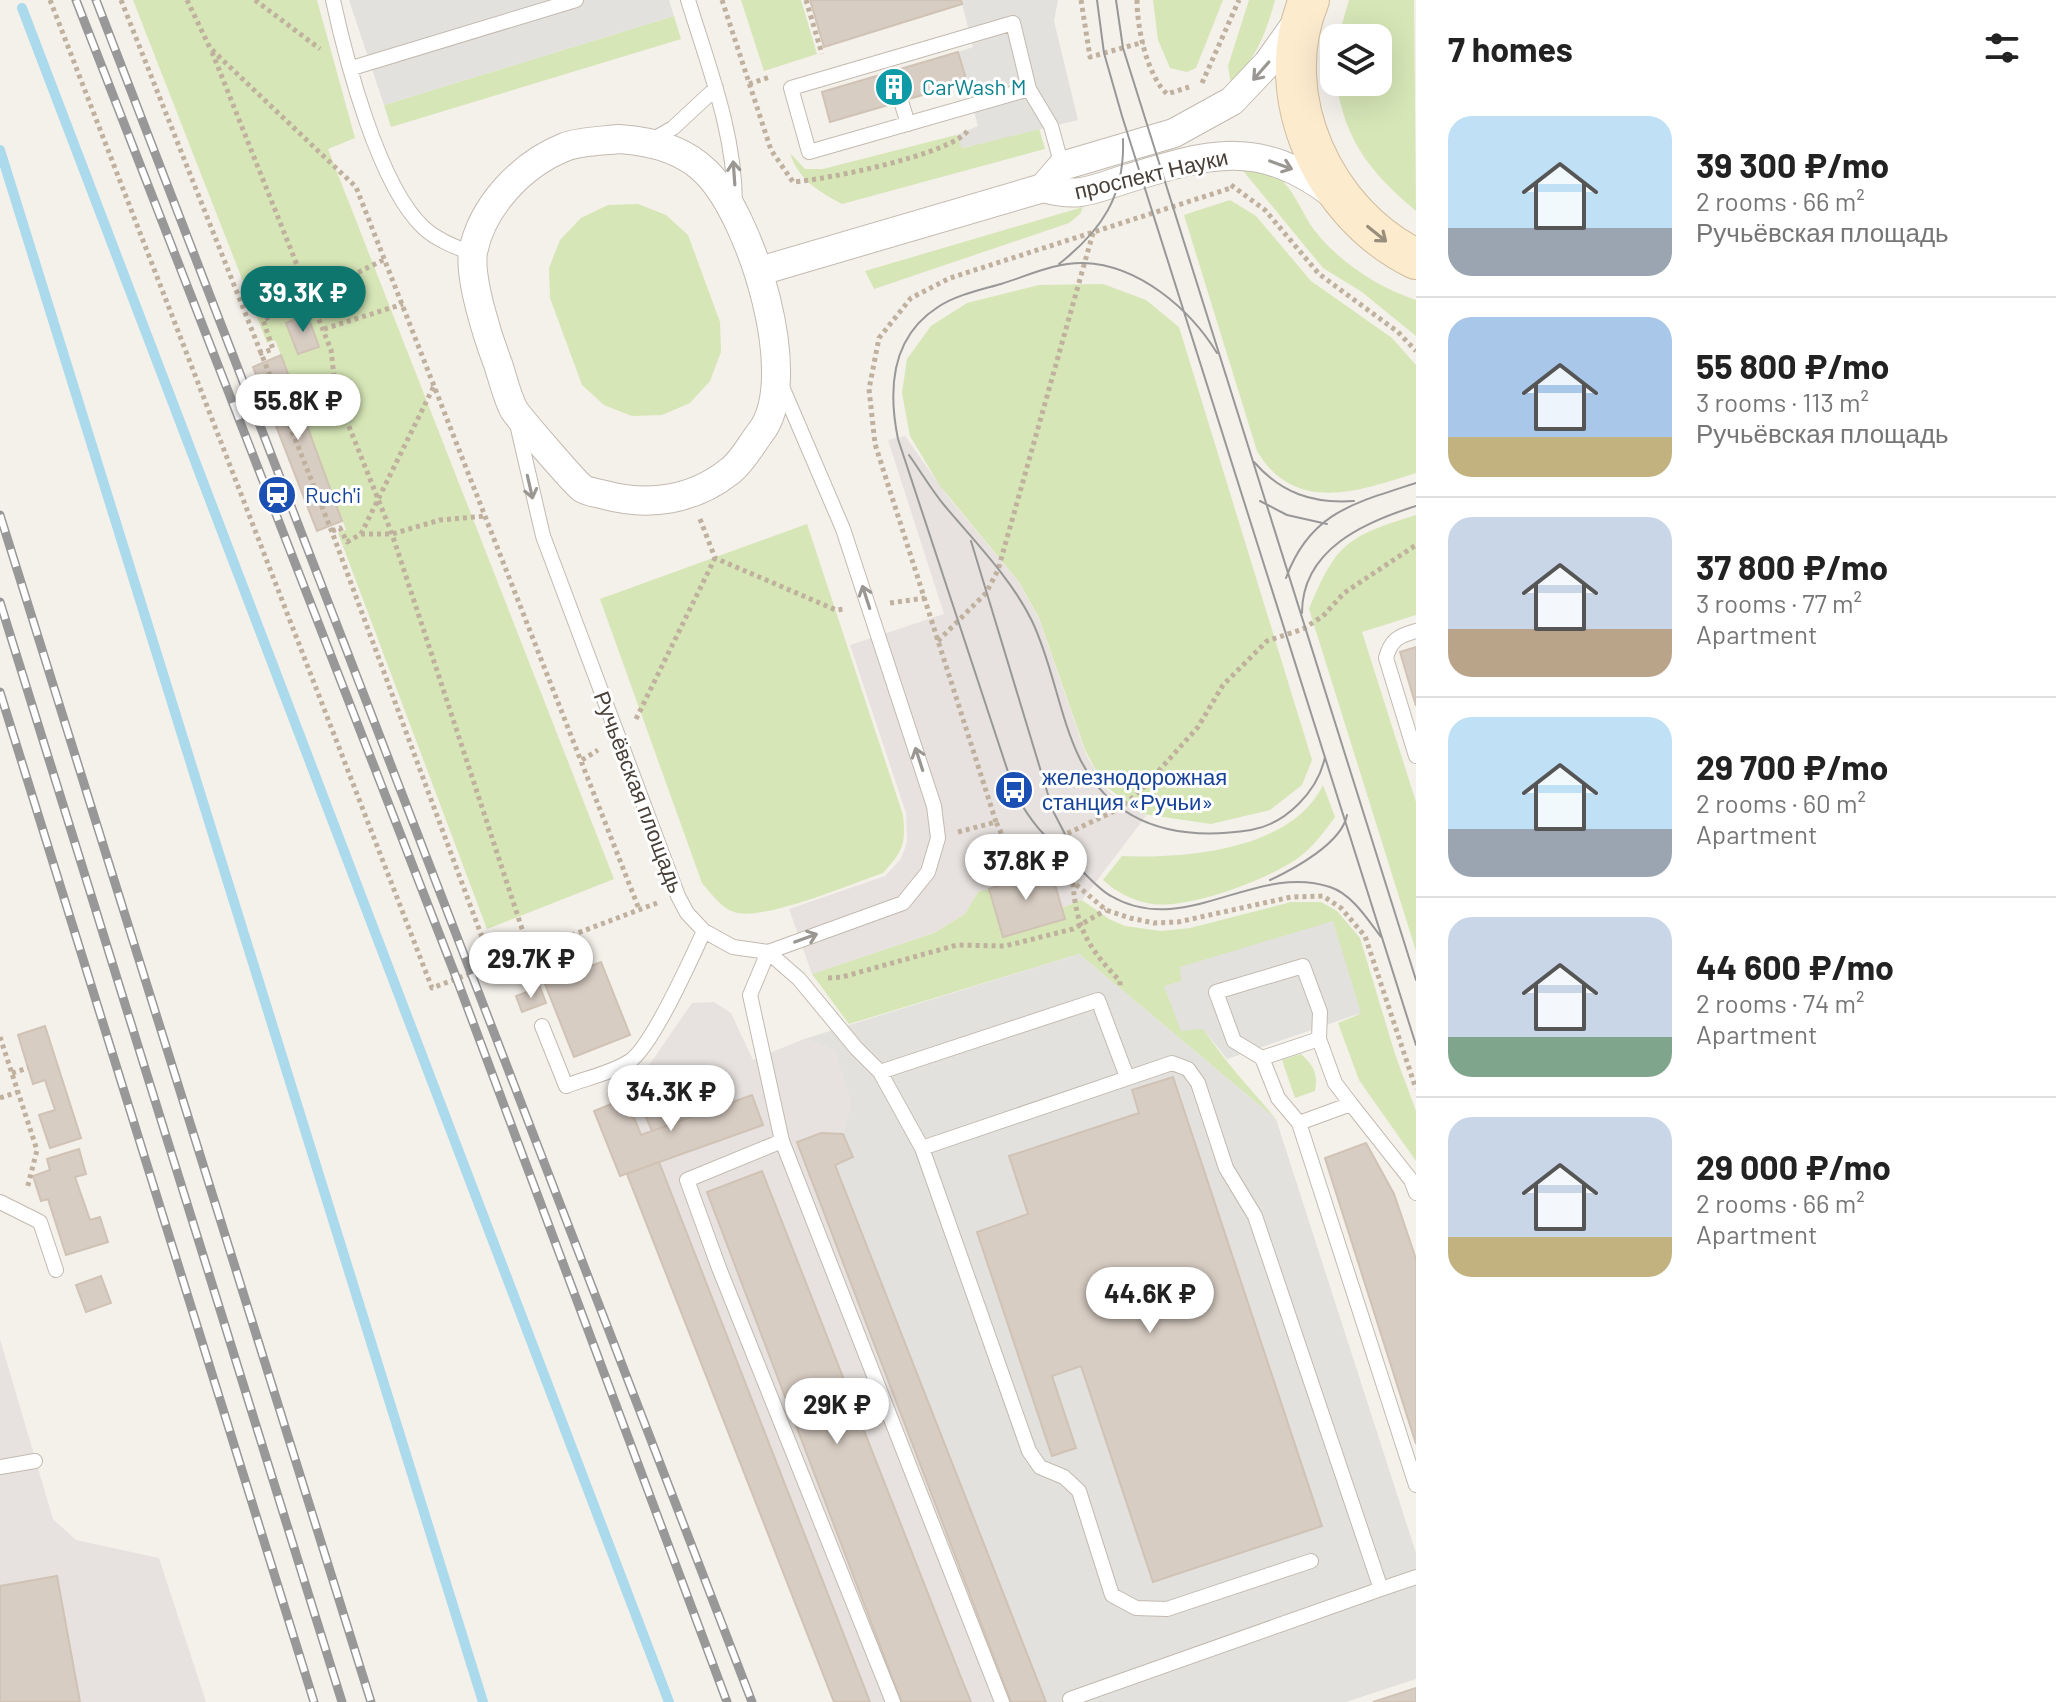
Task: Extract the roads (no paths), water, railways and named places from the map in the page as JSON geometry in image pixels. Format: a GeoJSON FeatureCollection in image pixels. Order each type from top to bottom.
{"type":"FeatureCollection","features":[{"type":"Feature","properties":{"kind":"main road","name":"проспект Науки"},"geometry":{"type":"LineString","coordinates":[[1307,4],[1299,41],[1297,75],[1301,110],[1319,163],[1343,202],[1381,238],[1416,259]]}},
{"type":"Feature","properties":{"kind":"street","name":"проспект Науки"},"geometry":{"type":"LineString","coordinates":[[1043,188],[1062,166],[1174,133],[1232,101],[1287,39],[1307,4]]}},
{"type":"Feature","properties":{"kind":"street","name":"Ручьёвская площадь"},"geometry":{"type":"LineString","coordinates":[[619,139],[650,141],[679,153],[707,173],[736,217],[760,271],[772,325],[778,378],[764,429],[731,470],[691,494],[633,502],[582,488],[514,410],[489,340],[479,300],[473,254],[488,213],[520,172],[566,146],[619,139]]}},
{"type":"Feature","properties":{"kind":"street","name":"проспект Науки"},"geometry":{"type":"LineString","coordinates":[[760,271],[1043,188],[1071,195],[1222,154],[1251,156],[1280,163],[1312,178],[1343,202]]}},
{"type":"Feature","properties":{"kind":"lane"},"geometry":{"type":"LineString","coordinates":[[333,0],[340,35],[372,134],[401,202],[425,229],[473,254]]}},
{"type":"Feature","properties":{"kind":"lane"},"geometry":{"type":"LineString","coordinates":[[352,68],[576,0]]}},
{"type":"Feature","properties":{"kind":"lane"},"geometry":{"type":"LineString","coordinates":[[688,0],[728,130],[735,170],[736,217]]}},
{"type":"Feature","properties":{"kind":"lane"},"geometry":{"type":"LineString","coordinates":[[1029,89],[809,152],[791,88],[890,66],[1013,23],[1029,89],[1051,126],[1062,166]]}},
{"type":"Feature","properties":{"kind":"lane"},"geometry":{"type":"LineString","coordinates":[[650,141],[673,128],[716,88]]}},
{"type":"Feature","properties":{"kind":"lane"},"geometry":{"type":"LineString","coordinates":[[901,101],[908,124]]}},
{"type":"Feature","properties":{"kind":"lane","name":"Ручьёвская площадь"},"geometry":{"type":"LineString","coordinates":[[514,410],[530,492],[543,536],[678,896],[687,913],[704,931],[733,947],[768,952],[903,903],[928,872],[938,838],[934,806],[843,529],[778,378]]}},
{"type":"Feature","properties":{"kind":"lane"},"geometry":{"type":"LineString","coordinates":[[1416,631],[1398,636],[1389,644],[1386,658],[1416,756]]}},
{"type":"Feature","properties":{"kind":"lane"},"geometry":{"type":"LineString","coordinates":[[542,1026],[566,1086],[629,1062],[639,1053],[679,985],[704,931]]}},
{"type":"Feature","properties":{"kind":"lane"},"geometry":{"type":"LineString","coordinates":[[1002,1702],[782,1141],[750,995],[768,952],[799,979],[880,1072],[922,1148],[1029,1451],[1040,1467],[1064,1477],[1079,1491],[1112,1595],[1136,1608],[1167,1609],[1311,1561]]}},
{"type":"Feature","properties":{"kind":"lane"},"geometry":{"type":"LineString","coordinates":[[1416,1193],[1411,1180],[1335,1083],[1319,1039],[1320,1012],[1303,966],[1216,992],[1234,1041],[1262,1058],[1278,1098],[1299,1123],[1416,1485]]}},
{"type":"Feature","properties":{"kind":"lane"},"geometry":{"type":"LineString","coordinates":[[880,1072],[1098,1000],[1127,1077]]}},
{"type":"Feature","properties":{"kind":"lane"},"geometry":{"type":"LineString","coordinates":[[1262,1058],[1319,1039]]}},
{"type":"Feature","properties":{"kind":"lane"},"geometry":{"type":"LineString","coordinates":[[922,1148],[1172,1063],[1188,1069],[1198,1083],[1226,1168],[1255,1216],[1381,1589]]}},
{"type":"Feature","properties":{"kind":"lane"},"geometry":{"type":"LineString","coordinates":[[1299,1123],[1351,1104]]}},
{"type":"Feature","properties":{"kind":"lane"},"geometry":{"type":"LineString","coordinates":[[782,1141],[687,1180],[719,1268],[893,1702]]}},
{"type":"Feature","properties":{"kind":"lane"},"geometry":{"type":"LineString","coordinates":[[0,1202],[40,1222],[56,1270]]}},
{"type":"Feature","properties":{"kind":"lane"},"geometry":{"type":"LineString","coordinates":[[0,1467],[35,1461]]}},
{"type":"Feature","properties":{"kind":"lane"},"geometry":{"type":"LineString","coordinates":[[1070,1699],[1416,1577]]}},
{"type":"Feature","properties":{"kind":"waterway"},"geometry":{"type":"LineString","coordinates":[[22,8],[669,1702]]}},
{"type":"Feature","properties":{"kind":"waterway"},"geometry":{"type":"LineString","coordinates":[[0,150],[483,1702]]}},
{"type":"Feature","properties":{"kind":"tram line"},"geometry":{"type":"LineString","coordinates":[[1097,0],[1104,53],[1122,116],[1416,1045]]}},
{"type":"Feature","properties":{"kind":"tram line"},"geometry":{"type":"LineString","coordinates":[[1116,0],[1123,48],[1416,980]]}},
{"type":"Feature","properties":{"kind":"tram line"},"geometry":{"type":"LineString","coordinates":[[1059,264],[1099,225],[1108,210],[1120,178],[1123,139]]}},
{"type":"Feature","properties":{"kind":"tram line"},"geometry":{"type":"LineString","coordinates":[[1217,353],[1178,306],[1143,281],[1104,266],[1073,263],[1052,267],[960,296],[922,319],[902,349],[897,366],[893,402],[898,439],[1014,790],[1033,822],[1048,838],[1101,889],[1138,907],[1166,909],[1193,905],[1275,884],[1302,882],[1338,890],[1359,908],[1381,937]]}},
{"type":"Feature","properties":{"kind":"tram line"},"geometry":{"type":"LineString","coordinates":[[909,455],[939,499],[1014,590],[1039,638],[1080,759],[1094,782],[1131,815],[1175,831],[1225,833],[1264,827],[1288,813],[1308,793],[1325,757]]}},
{"type":"Feature","properties":{"kind":"tram line"},"geometry":{"type":"LineString","coordinates":[[1254,462],[1275,482],[1299,494],[1325,501],[1354,501]]}},
{"type":"Feature","properties":{"kind":"tram line"},"geometry":{"type":"LineString","coordinates":[[1286,578],[1308,538],[1337,513],[1416,483]]}},
{"type":"Feature","properties":{"kind":"tram line"},"geometry":{"type":"LineString","coordinates":[[1260,501],[1287,515],[1327,524]]}},
{"type":"Feature","properties":{"kind":"tram line"},"geometry":{"type":"LineString","coordinates":[[1302,613],[1305,591],[1325,555],[1358,530],[1416,506]]}},
{"type":"Feature","properties":{"kind":"tram line"},"geometry":{"type":"LineString","coordinates":[[971,541],[1053,811],[1078,859]]}},
{"type":"Feature","properties":{"kind":"tram line"},"geometry":{"type":"LineString","coordinates":[[1270,880],[1304,862],[1327,845],[1347,815]]}},
{"type":"Feature","properties":{"kind":"railway"},"geometry":{"type":"LineString","coordinates":[[76,0],[456,977],[727,1702]]}},
{"type":"Feature","properties":{"kind":"railway"},"geometry":{"type":"LineString","coordinates":[[96,0],[752,1702]]}},
{"type":"Feature","properties":{"kind":"railway"},"geometry":{"type":"LineString","coordinates":[[0,515],[371,1702]]}},
{"type":"Feature","properties":{"kind":"railway"},"geometry":{"type":"LineString","coordinates":[[0,602],[342,1702]]}},
{"type":"Feature","properties":{"kind":"railway"},"geometry":{"type":"LineString","coordinates":[[0,692],[314,1702]]}},
{"type":"Feature","properties":{"kind":"place","name":"CarWash M"},"geometry":{"type":"Point","coordinates":[894,87]}},
{"type":"Feature","properties":{"kind":"place","name":"Ruch'i"},"geometry":{"type":"Point","coordinates":[277,495]}},
{"type":"Feature","properties":{"kind":"place","name":"железнодорожная станция «Ручьи»"},"geometry":{"type":"Point","coordinates":[1014,790]}}]}
